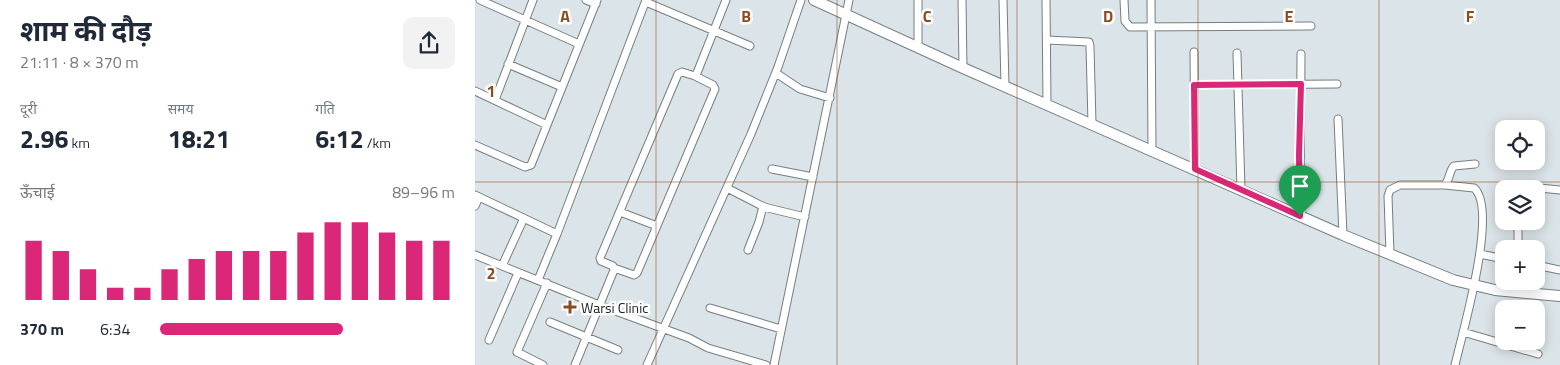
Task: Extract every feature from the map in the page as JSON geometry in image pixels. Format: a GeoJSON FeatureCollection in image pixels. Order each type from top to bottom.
{"type":"FeatureCollection","features":[{"type":"Feature","properties":{"kind":"street"},"geometry":{"type":"LineString","coordinates":[[480,0],[579,44]]}},
{"type":"Feature","properties":{"kind":"street"},"geometry":{"type":"LineString","coordinates":[[495,100],[533,0]]}},
{"type":"Feature","properties":{"kind":"street"},"geometry":{"type":"LineString","coordinates":[[475,145],[525,167],[531,165],[596,2],[586,0]]}},
{"type":"Feature","properties":{"kind":"street"},"geometry":{"type":"LineString","coordinates":[[695,76],[715,31],[726,0]]}},
{"type":"Feature","properties":{"kind":"street"},"geometry":{"type":"LineString","coordinates":[[647,365],[751,134],[776,73],[801,0]]}},
{"type":"Feature","properties":{"kind":"street"},"geometry":{"type":"LineString","coordinates":[[814,0],[963,68],[1343,235],[1453,280],[1495,290],[1560,296]]}},
{"type":"Feature","properties":{"kind":"street"},"geometry":{"type":"LineString","coordinates":[[774,365],[849,0]]}},
{"type":"Feature","properties":{"kind":"street"},"geometry":{"type":"LineString","coordinates":[[918,0],[918,48]]}},
{"type":"Feature","properties":{"kind":"street"},"geometry":{"type":"LineString","coordinates":[[962,0],[963,68]]}},
{"type":"Feature","properties":{"kind":"street"},"geometry":{"type":"LineString","coordinates":[[1003,0],[1005,86]]}},
{"type":"Feature","properties":{"kind":"street"},"geometry":{"type":"LineString","coordinates":[[1046,0],[1047,104]]}},
{"type":"Feature","properties":{"kind":"street"},"geometry":{"type":"LineString","coordinates":[[1124,0],[1125,21],[1130,27],[1311,26]]}},
{"type":"Feature","properties":{"kind":"street"},"geometry":{"type":"LineString","coordinates":[[1151,0],[1152,151]]}},
{"type":"Feature","properties":{"kind":"street"},"geometry":{"type":"LineString","coordinates":[[538,280],[646,1],[750,46]]}},
{"type":"Feature","properties":{"kind":"street"},"geometry":{"type":"LineString","coordinates":[[1047,40],[1089,42],[1091,124]]}},
{"type":"Feature","properties":{"kind":"street"},"geometry":{"type":"LineString","coordinates":[[1194,52],[1195,169]]}},
{"type":"Feature","properties":{"kind":"street"},"geometry":{"type":"LineString","coordinates":[[1237,53],[1241,190]]}},
{"type":"Feature","properties":{"kind":"street"},"geometry":{"type":"LineString","coordinates":[[1300,216],[1301,54]]}},
{"type":"Feature","properties":{"kind":"street"},"geometry":{"type":"LineString","coordinates":[[508,64],[562,87]]}},
{"type":"Feature","properties":{"kind":"street"},"geometry":{"type":"LineString","coordinates":[[682,72],[695,76],[713,85],[715,89],[636,275],[614,268],[600,260],[620,212],[679,74],[682,72]]}},
{"type":"Feature","properties":{"kind":"street"},"geometry":{"type":"LineString","coordinates":[[776,73],[800,89],[830,98]]}},
{"type":"Feature","properties":{"kind":"street"},"geometry":{"type":"LineString","coordinates":[[1194,85],[1337,84]]}},
{"type":"Feature","properties":{"kind":"street"},"geometry":{"type":"LineString","coordinates":[[475,91],[547,126]]}},
{"type":"Feature","properties":{"kind":"street"},"geometry":{"type":"LineString","coordinates":[[1338,119],[1343,235]]}},
{"type":"Feature","properties":{"kind":"street"},"geometry":{"type":"LineString","coordinates":[[1445,185],[1454,166],[1475,164]]}},
{"type":"Feature","properties":{"kind":"street"},"geometry":{"type":"LineString","coordinates":[[772,169],[813,177]]}},
{"type":"Feature","properties":{"kind":"street"},"geometry":{"type":"LineString","coordinates":[[1390,254],[1388,196],[1390,190],[1400,184],[1445,185],[1474,188],[1477,190],[1480,197],[1482,215],[1480,254],[1455,365]]}},
{"type":"Feature","properties":{"kind":"street"},"geometry":{"type":"LineString","coordinates":[[727,188],[763,206],[805,217]]}},
{"type":"Feature","properties":{"kind":"street"},"geometry":{"type":"LineString","coordinates":[[1545,189],[1560,190]]}},
{"type":"Feature","properties":{"kind":"street"},"geometry":{"type":"LineString","coordinates":[[475,206],[477,196],[557,234]]}},
{"type":"Feature","properties":{"kind":"street"},"geometry":{"type":"LineString","coordinates":[[748,250],[763,206]]}},
{"type":"Feature","properties":{"kind":"street"},"geometry":{"type":"LineString","coordinates":[[620,212],[657,226]]}},
{"type":"Feature","properties":{"kind":"street"},"geometry":{"type":"LineString","coordinates":[[502,266],[524,218]]}},
{"type":"Feature","properties":{"kind":"street"},"geometry":{"type":"LineString","coordinates":[[1480,254],[1495,257]]}},
{"type":"Feature","properties":{"kind":"street"},"geometry":{"type":"LineString","coordinates":[[475,255],[599,305],[689,338],[708,348],[766,365]]}},
{"type":"Feature","properties":{"kind":"street"},"geometry":{"type":"LineString","coordinates":[[1545,267],[1560,270]]}},
{"type":"Feature","properties":{"kind":"street"},"geometry":{"type":"LineString","coordinates":[[575,365],[614,268]]}},
{"type":"Feature","properties":{"kind":"street"},"geometry":{"type":"LineString","coordinates":[[489,340],[518,273]]}},
{"type":"Feature","properties":{"kind":"street"},"geometry":{"type":"LineString","coordinates":[[543,365],[517,352],[547,283]]}},
{"type":"Feature","properties":{"kind":"street"},"geometry":{"type":"LineString","coordinates":[[711,308],[781,328]]}},
{"type":"Feature","properties":{"kind":"street"},"geometry":{"type":"LineString","coordinates":[[550,322],[618,350]]}},
{"type":"Feature","properties":{"kind":"street"},"geometry":{"type":"LineString","coordinates":[[1463,332],[1538,354]]}},
{"type":"Feature","properties":{"kind":"place","name":"Warsi Clinic"},"geometry":{"type":"Point","coordinates":[570,307]}},
{"type":"Feature","properties":{"kind":"route"},"geometry":{"type":"LineString","coordinates":[[1301,84],[1300,216],[1195,169],[1194,85],[1301,84]]}}]}
